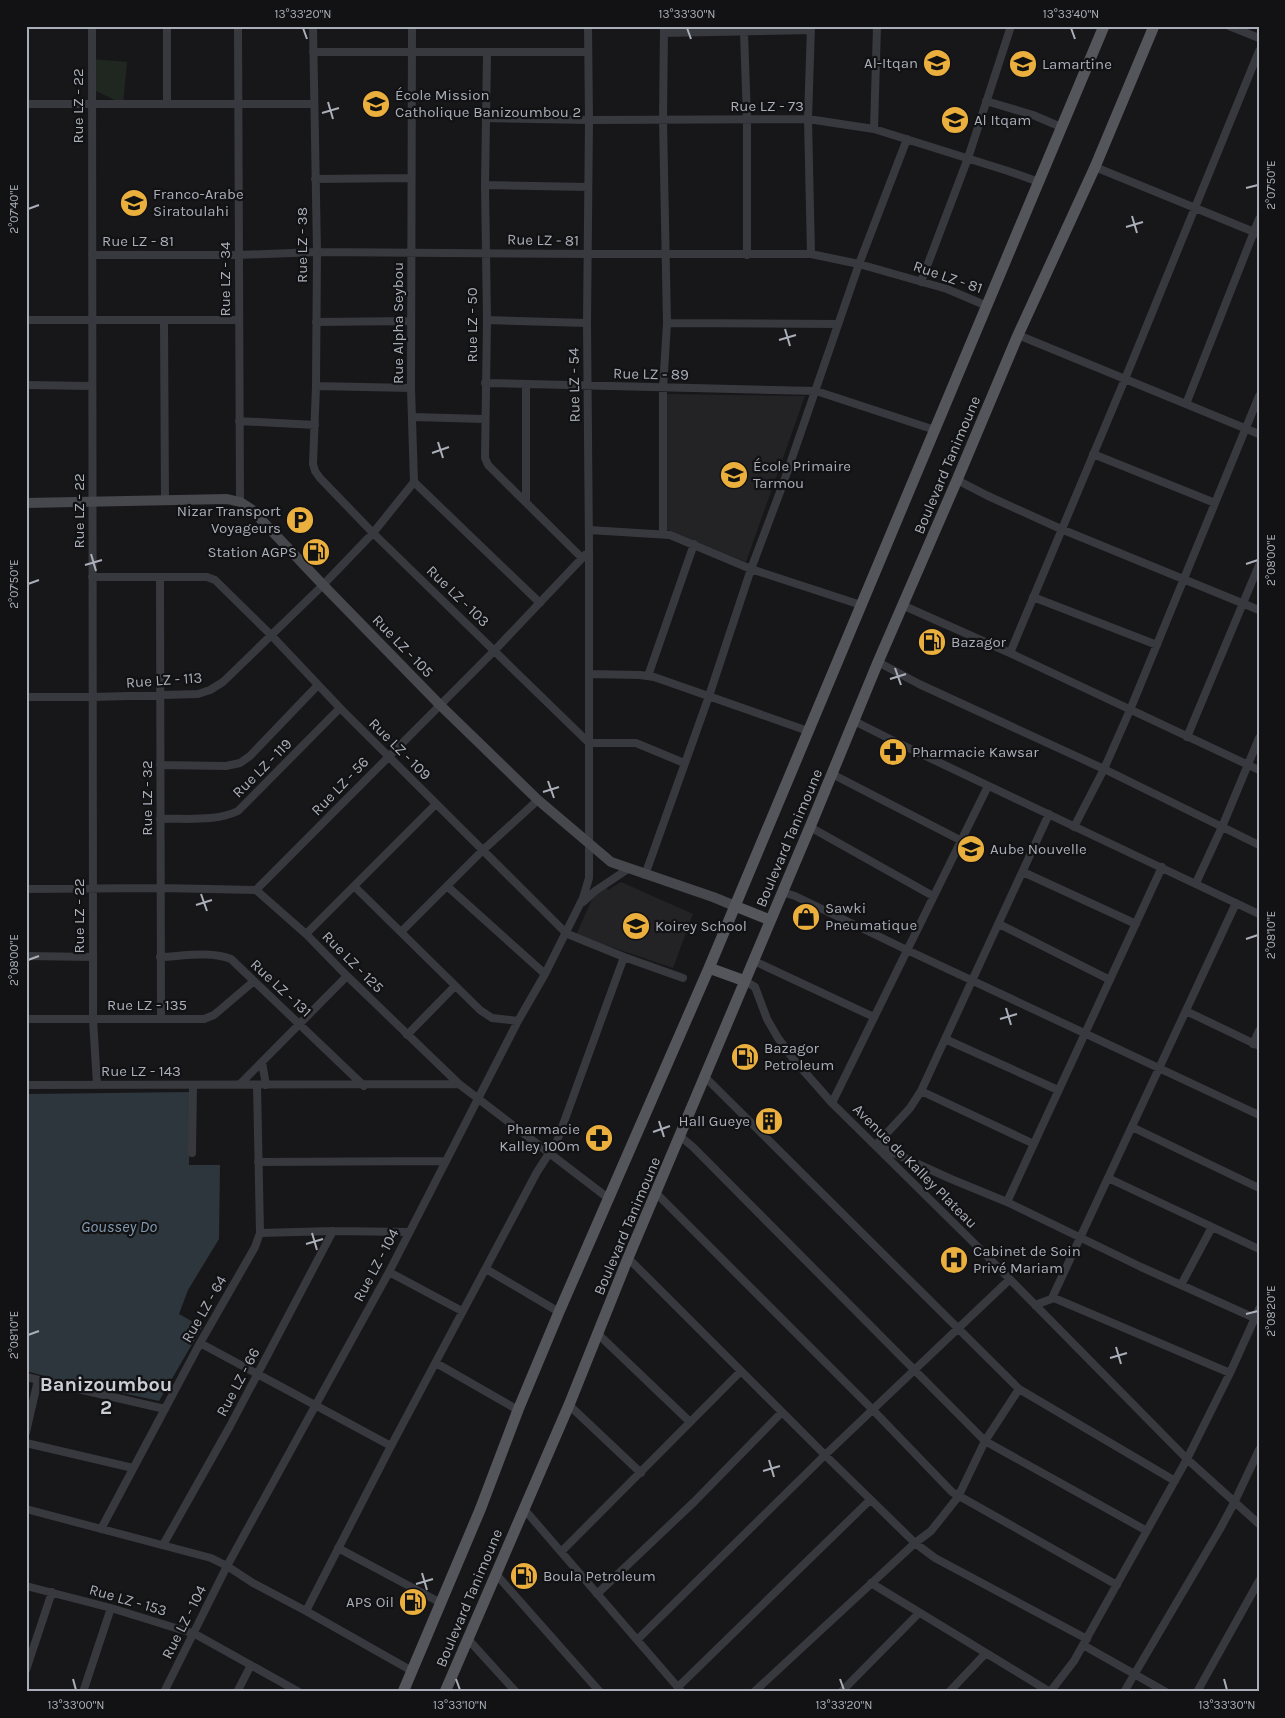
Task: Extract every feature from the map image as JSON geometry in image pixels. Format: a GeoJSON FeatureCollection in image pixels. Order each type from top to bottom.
{"type":"FeatureCollection","features":[{"type":"Feature","properties":{"kind":"main road","name":"Boulevard Tanimoune"},"geometry":{"type":"LineString","coordinates":[[403,1692],[480,1510],[518,1410],[559,1312],[709,968],[1104,26]]}},
{"type":"Feature","properties":{"kind":"main road","name":"Boulevard Tanimoune"},"geometry":{"type":"LineString","coordinates":[[445,1692],[569,1405],[628,1258],[754,962],[902,605],[958,480],[1018,336],[1095,167],[1154,26]]}},
{"type":"Feature","properties":{"kind":"main road"},"geometry":{"type":"LineString","coordinates":[[26,503],[226,499],[240,502]]}},
{"type":"Feature","properties":{"kind":"main road","name":"Rue LZ - 105"},"geometry":{"type":"LineString","coordinates":[[240,502],[251,509],[440,705],[538,800],[590,845],[611,862],[735,906]]}},
{"type":"Feature","properties":{"kind":"main road"},"geometry":{"type":"LineString","coordinates":[[735,906],[770,920]]}},
{"type":"Feature","properties":{"kind":"main road"},"geometry":{"type":"LineString","coordinates":[[709,968],[745,981]]}},
{"type":"Feature","properties":{"kind":"street","name":"Rue LZ - 22"},"geometry":{"type":"LineString","coordinates":[[92,26],[93,1019],[97,1085]]}},
{"type":"Feature","properties":{"kind":"street"},"geometry":{"type":"LineString","coordinates":[[167,26],[167,104]]}},
{"type":"Feature","properties":{"kind":"street","name":"Rue LZ - 34"},"geometry":{"type":"LineString","coordinates":[[238,26],[240,502]]}},
{"type":"Feature","properties":{"kind":"street","name":"Rue LZ - 38"},"geometry":{"type":"LineString","coordinates":[[313,26],[317,252],[314,464]]}},
{"type":"Feature","properties":{"kind":"street","name":"Rue Alpha Seybou"},"geometry":{"type":"LineString","coordinates":[[412,26],[411,388],[414,482]]}},
{"type":"Feature","properties":{"kind":"street","name":"Rue LZ - 54"},"geometry":{"type":"LineString","coordinates":[[588,26],[587,323],[590,845]]}},
{"type":"Feature","properties":{"kind":"street"},"geometry":{"type":"LineString","coordinates":[[874,128],[876,26]]}},
{"type":"Feature","properties":{"kind":"street"},"geometry":{"type":"LineString","coordinates":[[921,282],[968,158],[1011,26]]}},
{"type":"Feature","properties":{"kind":"street"},"geometry":{"type":"LineString","coordinates":[[1229,26],[1259,38]]}},
{"type":"Feature","properties":{"kind":"street"},"geometry":{"type":"LineString","coordinates":[[663,534],[663,388],[667,323],[663,120],[664,30],[744,32],[812,28],[808,119],[811,254]]}},
{"type":"Feature","properties":{"kind":"street"},"geometry":{"type":"LineString","coordinates":[[744,32],[748,255]]}},
{"type":"Feature","properties":{"kind":"street"},"geometry":{"type":"LineString","coordinates":[[1010,653],[1125,379],[1259,51]]}},
{"type":"Feature","properties":{"kind":"street"},"geometry":{"type":"LineString","coordinates":[[313,52],[588,52]]}},
{"type":"Feature","properties":{"kind":"street","name":"Rue LZ - 50"},"geometry":{"type":"LineString","coordinates":[[487,52],[485,458],[488,465],[582,558]]}},
{"type":"Feature","properties":{"kind":"street"},"geometry":{"type":"LineString","coordinates":[[986,101],[1061,127]]}},
{"type":"Feature","properties":{"kind":"street"},"geometry":{"type":"LineString","coordinates":[[26,104],[313,104]]}},
{"type":"Feature","properties":{"kind":"street","name":"Rue LZ - 73"},"geometry":{"type":"LineString","coordinates":[[486,118],[589,120],[808,119],[874,128],[1039,182]]}},
{"type":"Feature","properties":{"kind":"street"},"geometry":{"type":"LineString","coordinates":[[645,875],[859,264],[907,139]]}},
{"type":"Feature","properties":{"kind":"street"},"geometry":{"type":"LineString","coordinates":[[1095,167],[1256,233]]}},
{"type":"Feature","properties":{"kind":"street"},"geometry":{"type":"LineString","coordinates":[[315,179],[411,178]]}},
{"type":"Feature","properties":{"kind":"street"},"geometry":{"type":"LineString","coordinates":[[486,185],[588,187]]}},
{"type":"Feature","properties":{"kind":"street"},"geometry":{"type":"LineString","coordinates":[[1186,404],[1256,233],[1259,219]]}},
{"type":"Feature","properties":{"kind":"street","name":"Rue LZ - 81"},"geometry":{"type":"LineString","coordinates":[[92,255],[238,255],[317,252],[666,255],[811,254],[859,264],[947,289],[986,306]]}},
{"type":"Feature","properties":{"kind":"street"},"geometry":{"type":"LineString","coordinates":[[26,320],[238,320]]}},
{"type":"Feature","properties":{"kind":"street"},"geometry":{"type":"LineString","coordinates":[[164,320],[165,501]]}},
{"type":"Feature","properties":{"kind":"street"},"geometry":{"type":"LineString","coordinates":[[487,320],[587,323]]}},
{"type":"Feature","properties":{"kind":"street"},"geometry":{"type":"LineString","coordinates":[[316,322],[411,321]]}},
{"type":"Feature","properties":{"kind":"street"},"geometry":{"type":"LineString","coordinates":[[667,323],[838,324]]}},
{"type":"Feature","properties":{"kind":"street"},"geometry":{"type":"LineString","coordinates":[[1018,336],[1259,434]]}},
{"type":"Feature","properties":{"kind":"street","name":"Rue LZ - 89"},"geometry":{"type":"LineString","coordinates":[[485,383],[816,391],[935,430]]}},
{"type":"Feature","properties":{"kind":"street"},"geometry":{"type":"LineString","coordinates":[[26,385],[92,386]]}},
{"type":"Feature","properties":{"kind":"street"},"geometry":{"type":"LineString","coordinates":[[526,385],[526,502]]}},
{"type":"Feature","properties":{"kind":"street"},"geometry":{"type":"LineString","coordinates":[[316,386],[411,388]]}},
{"type":"Feature","properties":{"kind":"street"},"geometry":{"type":"LineString","coordinates":[[1074,826],[1104,769],[1130,710],[1259,396]]}},
{"type":"Feature","properties":{"kind":"street"},"geometry":{"type":"LineString","coordinates":[[412,417],[485,419]]}},
{"type":"Feature","properties":{"kind":"street"},"geometry":{"type":"LineString","coordinates":[[239,422],[315,424]]}},
{"type":"Feature","properties":{"kind":"street"},"geometry":{"type":"LineString","coordinates":[[1093,454],[1215,502]]}},
{"type":"Feature","properties":{"kind":"street","name":"Rue LZ - 103"},"geometry":{"type":"LineString","coordinates":[[314,464],[315,472],[320,478],[373,533],[589,743]]}},
{"type":"Feature","properties":{"kind":"street"},"geometry":{"type":"LineString","coordinates":[[958,480],[988,496],[1061,529],[1259,610]]}},
{"type":"Feature","properties":{"kind":"street"},"geometry":{"type":"LineString","coordinates":[[323,585],[373,533],[414,482],[540,603]]}},
{"type":"Feature","properties":{"kind":"street"},"geometry":{"type":"LineString","coordinates":[[589,530],[663,534],[694,544],[751,569],[861,605]]}},
{"type":"Feature","properties":{"kind":"street"},"geometry":{"type":"LineString","coordinates":[[648,676],[694,544]]}},
{"type":"Feature","properties":{"kind":"street","name":"Rue LZ - 56"},"geometry":{"type":"LineString","coordinates":[[256,890],[540,603],[589,549]]}},
{"type":"Feature","properties":{"kind":"street"},"geometry":{"type":"LineString","coordinates":[[1187,737],[1259,565]]}},
{"type":"Feature","properties":{"kind":"street","name":"Rue LZ - 109"},"geometry":{"type":"LineString","coordinates":[[92,577],[211,578],[271,635],[340,708],[566,933],[624,957],[683,978]]}},
{"type":"Feature","properties":{"kind":"street","name":"Rue LZ - 32"},"geometry":{"type":"LineString","coordinates":[[160,577],[161,1019]]}},
{"type":"Feature","properties":{"kind":"street","name":"Rue LZ - 113"},"geometry":{"type":"LineString","coordinates":[[26,697],[161,696],[198,694],[210,690],[222,682],[323,585]]}},
{"type":"Feature","properties":{"kind":"street"},"geometry":{"type":"LineString","coordinates":[[1033,597],[1157,645]]}},
{"type":"Feature","properties":{"kind":"street"},"geometry":{"type":"LineString","coordinates":[[902,605],[1010,653],[1259,770]]}},
{"type":"Feature","properties":{"kind":"street"},"geometry":{"type":"LineString","coordinates":[[878,662],[919,684],[1104,769],[1259,844]]}},
{"type":"Feature","properties":{"kind":"street"},"geometry":{"type":"LineString","coordinates":[[589,674],[648,676],[808,731]]}},
{"type":"Feature","properties":{"kind":"street"},"geometry":{"type":"LineString","coordinates":[[160,765],[226,766],[240,763],[250,756],[318,685]]}},
{"type":"Feature","properties":{"kind":"street","name":"Rue LZ - 119"},"geometry":{"type":"LineString","coordinates":[[160,819],[227,817],[238,811],[340,708]]}},
{"type":"Feature","properties":{"kind":"street"},"geometry":{"type":"LineString","coordinates":[[854,721],[1259,914]]}},
{"type":"Feature","properties":{"kind":"street"},"geometry":{"type":"LineString","coordinates":[[1196,883],[1222,827],[1259,738]]}},
{"type":"Feature","properties":{"kind":"street"},"geometry":{"type":"LineString","coordinates":[[589,743],[636,743],[684,763]]}},
{"type":"Feature","properties":{"kind":"street"},"geometry":{"type":"LineString","coordinates":[[832,774],[960,840]]}},
{"type":"Feature","properties":{"kind":"street"},"geometry":{"type":"LineString","coordinates":[[832,1103],[988,786]]}},
{"type":"Feature","properties":{"kind":"street"},"geometry":{"type":"LineString","coordinates":[[400,932],[482,850],[538,800]]}},
{"type":"Feature","properties":{"kind":"street"},"geometry":{"type":"LineString","coordinates":[[306,934],[436,804]]}},
{"type":"Feature","properties":{"kind":"street"},"geometry":{"type":"LineString","coordinates":[[1049,814],[921,1091],[910,1108],[876,1145],[1007,1202],[1181,1286],[1257,1319]]}},
{"type":"Feature","properties":{"kind":"street"},"geometry":{"type":"LineString","coordinates":[[810,827],[933,896]]}},
{"type":"Feature","properties":{"kind":"street","name":"Rue LZ - 104"},"geometry":{"type":"LineString","coordinates":[[164,1692],[228,1566],[389,1272],[480,1099],[518,1021],[566,933],[580,905],[589,878],[590,845]]}},
{"type":"Feature","properties":{"kind":"street"},"geometry":{"type":"LineString","coordinates":[[1007,1202],[1162,867]]}},
{"type":"Feature","properties":{"kind":"street"},"geometry":{"type":"LineString","coordinates":[[580,905],[595,891],[628,869]]}},
{"type":"Feature","properties":{"kind":"street"},"geometry":{"type":"LineString","coordinates":[[1023,872],[1136,924]]}},
{"type":"Feature","properties":{"kind":"street"},"geometry":{"type":"LineString","coordinates":[[354,886],[486,1015],[502,1020],[518,1021]]}},
{"type":"Feature","properties":{"kind":"street"},"geometry":{"type":"LineString","coordinates":[[448,886],[545,974]]}},
{"type":"Feature","properties":{"kind":"street"},"geometry":{"type":"LineString","coordinates":[[26,888],[256,890]]}},
{"type":"Feature","properties":{"kind":"street","name":"Rue LZ - 125"},"geometry":{"type":"LineString","coordinates":[[256,890],[306,934],[407,1035],[460,1084],[608,1198]]}},
{"type":"Feature","properties":{"kind":"street"},"geometry":{"type":"LineString","coordinates":[[782,892],[795,896],[1259,1115]]}},
{"type":"Feature","properties":{"kind":"street"},"geometry":{"type":"LineString","coordinates":[[1035,1305],[1052,1298],[1236,903]]}},
{"type":"Feature","properties":{"kind":"street"},"geometry":{"type":"LineString","coordinates":[[999,924],[1110,980]]}},
{"type":"Feature","properties":{"kind":"street"},"geometry":{"type":"LineString","coordinates":[[26,956],[93,956]]}},
{"type":"Feature","properties":{"kind":"street","name":"Rue LZ - 131"},"geometry":{"type":"LineString","coordinates":[[160,957],[223,956],[231,959],[364,1086]]}},
{"type":"Feature","properties":{"kind":"street"},"geometry":{"type":"LineString","coordinates":[[306,1611],[462,1311],[537,1172],[557,1141],[579,1086],[624,957]]}},
{"type":"Feature","properties":{"kind":"street"},"geometry":{"type":"LineString","coordinates":[[754,962],[874,1017]]}},
{"type":"Feature","properties":{"kind":"street"},"geometry":{"type":"LineString","coordinates":[[240,1084],[348,976]]}},
{"type":"Feature","properties":{"kind":"street","name":"Rue LZ - 135"},"geometry":{"type":"LineString","coordinates":[[26,1019],[204,1019],[214,1015],[254,981]]}},
{"type":"Feature","properties":{"kind":"street","name":"Avenue de Kalley Plateau"},"geometry":{"type":"LineString","coordinates":[[745,981],[755,987],[767,1020],[778,1038],[832,1103],[1187,1459],[1259,1524]]}},
{"type":"Feature","properties":{"kind":"street"},"geometry":{"type":"LineString","coordinates":[[407,1035],[455,986]]}},
{"type":"Feature","properties":{"kind":"street"},"geometry":{"type":"LineString","coordinates":[[1186,1011],[1256,1045],[1259,1031]]}},
{"type":"Feature","properties":{"kind":"street"},"geometry":{"type":"LineString","coordinates":[[945,1039],[1058,1090]]}},
{"type":"Feature","properties":{"kind":"street"},"geometry":{"type":"LineString","coordinates":[[262,1062],[266,1085]]}},
{"type":"Feature","properties":{"kind":"street"},"geometry":{"type":"LineString","coordinates":[[705,1077],[1019,1389],[1175,1481]]}},
{"type":"Feature","properties":{"kind":"street"},"geometry":{"type":"LineString","coordinates":[[257,1085],[364,1086],[460,1084]]}},
{"type":"Feature","properties":{"kind":"street","name":"Rue LZ - 143"},"geometry":{"type":"LineString","coordinates":[[26,1085],[257,1085]]}},
{"type":"Feature","properties":{"kind":"street"},"geometry":{"type":"LineString","coordinates":[[192,1153],[193,1085]]}},
{"type":"Feature","properties":{"kind":"street","name":"Rue LZ - 64"},"geometry":{"type":"LineString","coordinates":[[101,1528],[200,1342],[249,1259],[260,1233],[257,1085]]}},
{"type":"Feature","properties":{"kind":"street"},"geometry":{"type":"LineString","coordinates":[[921,1091],[1034,1144]]}},
{"type":"Feature","properties":{"kind":"street"},"geometry":{"type":"LineString","coordinates":[[1132,1127],[1259,1188]]}},
{"type":"Feature","properties":{"kind":"street"},"geometry":{"type":"LineString","coordinates":[[680,1136],[985,1441],[1147,1531]]}},
{"type":"Feature","properties":{"kind":"street"},"geometry":{"type":"LineString","coordinates":[[258,1162],[446,1161]]}},
{"type":"Feature","properties":{"kind":"street"},"geometry":{"type":"LineString","coordinates":[[1108,1178],[1259,1249]]}},
{"type":"Feature","properties":{"kind":"street"},"geometry":{"type":"LineString","coordinates":[[656,1192],[958,1497],[1117,1585]]}},
{"type":"Feature","properties":{"kind":"street"},"geometry":{"type":"LineString","coordinates":[[1181,1286],[1212,1227]]}},
{"type":"Feature","properties":{"kind":"street"},"geometry":{"type":"LineString","coordinates":[[260,1233],[333,1231],[409,1232]]}},
{"type":"Feature","properties":{"kind":"street","name":"Rue LZ - 66"},"geometry":{"type":"LineString","coordinates":[[163,1545],[258,1374],[333,1231]]}},
{"type":"Feature","properties":{"kind":"street"},"geometry":{"type":"LineString","coordinates":[[628,1258],[915,1543],[935,1558],[1085,1642],[1166,1692]]}},
{"type":"Feature","properties":{"kind":"street"},"geometry":{"type":"LineString","coordinates":[[486,1269],[559,1312]]}},
{"type":"Feature","properties":{"kind":"street"},"geometry":{"type":"LineString","coordinates":[[389,1272],[462,1311]]}},
{"type":"Feature","properties":{"kind":"street"},"geometry":{"type":"LineString","coordinates":[[637,1640],[872,1409],[1010,1280]]}},
{"type":"Feature","properties":{"kind":"street"},"geometry":{"type":"LineString","coordinates":[[1052,1298],[1230,1373]]}},
{"type":"Feature","properties":{"kind":"street"},"geometry":{"type":"LineString","coordinates":[[871,1583],[1050,1692],[1074,1662],[1175,1481],[1257,1319],[1259,1309]]}},
{"type":"Feature","properties":{"kind":"street"},"geometry":{"type":"LineString","coordinates":[[598,1334],[690,1421]]}},
{"type":"Feature","properties":{"kind":"street"},"geometry":{"type":"LineString","coordinates":[[200,1342],[391,1446]]}},
{"type":"Feature","properties":{"kind":"street"},"geometry":{"type":"LineString","coordinates":[[436,1363],[518,1410]]}},
{"type":"Feature","properties":{"kind":"street"},"geometry":{"type":"LineString","coordinates":[[561,1552],[741,1371]]}},
{"type":"Feature","properties":{"kind":"street"},"geometry":{"type":"LineString","coordinates":[[26,1377],[165,1409]]}},
{"type":"Feature","properties":{"kind":"street"},"geometry":{"type":"LineString","coordinates":[[26,1432],[38,1380]]}},
{"type":"Feature","properties":{"kind":"street"},"geometry":{"type":"LineString","coordinates":[[754,1692],[915,1543],[930,1532],[958,1497],[985,1441],[1019,1389]]}},
{"type":"Feature","properties":{"kind":"street"},"geometry":{"type":"LineString","coordinates":[[569,1405],[641,1473]]}},
{"type":"Feature","properties":{"kind":"street"},"geometry":{"type":"LineString","coordinates":[[597,1594],[694,1502],[782,1412]]}},
{"type":"Feature","properties":{"kind":"street"},"geometry":{"type":"LineString","coordinates":[[26,1443],[133,1468]]}},
{"type":"Feature","properties":{"kind":"street"},"geometry":{"type":"LineString","coordinates":[[1124,1692],[1234,1503],[1259,1450]]}},
{"type":"Feature","properties":{"kind":"street"},"geometry":{"type":"LineString","coordinates":[[524,1509],[680,1689],[870,1500]]}},
{"type":"Feature","properties":{"kind":"street"},"geometry":{"type":"LineString","coordinates":[[26,1509],[211,1558],[412,1670]]}},
{"type":"Feature","properties":{"kind":"street"},"geometry":{"type":"LineString","coordinates":[[338,1548],[441,1603]]}},
{"type":"Feature","properties":{"kind":"street"},"geometry":{"type":"LineString","coordinates":[[496,1573],[600,1692]]}},
{"type":"Feature","properties":{"kind":"street"},"geometry":{"type":"LineString","coordinates":[[1197,1692],[1259,1582]]}},
{"type":"Feature","properties":{"kind":"street","name":"Rue LZ - 153"},"geometry":{"type":"LineString","coordinates":[[26,1586],[111,1608],[195,1634],[299,1692]]}},
{"type":"Feature","properties":{"kind":"street"},"geometry":{"type":"LineString","coordinates":[[26,1670],[52,1592]]}},
{"type":"Feature","properties":{"kind":"street"},"geometry":{"type":"LineString","coordinates":[[82,1692],[111,1608]]}},
{"type":"Feature","properties":{"kind":"street"},"geometry":{"type":"LineString","coordinates":[[841,1692],[919,1613]]}},
{"type":"Feature","properties":{"kind":"street"},"geometry":{"type":"LineString","coordinates":[[467,1638],[516,1692]]}},
{"type":"Feature","properties":{"kind":"street"},"geometry":{"type":"LineString","coordinates":[[949,1692],[986,1654]]}},
{"type":"Feature","properties":{"kind":"street"},"geometry":{"type":"LineString","coordinates":[[237,1692],[251,1665]]}},
{"type":"Feature","properties":{"kind":"shaded area"},"geometry":{"type":"Polygon","coordinates":[[[92,59],[127,62],[123,104],[92,89],[92,59]]]}},
{"type":"Feature","properties":{"kind":"shaded area"},"geometry":{"type":"Polygon","coordinates":[[[666,394],[805,396],[746,562],[665,529],[666,394]]]}},
{"type":"Feature","properties":{"kind":"shaded area"},"geometry":{"type":"Polygon","coordinates":[[[621,882],[693,914],[673,968],[576,935],[594,895],[606,887],[608,890],[621,882]]]}},
{"type":"Feature","properties":{"kind":"water","name":"Goussey Do"},"geometry":{"type":"Polygon","coordinates":[[[190,1092],[189,1165],[220,1165],[219,1239],[188,1290],[179,1314],[202,1327],[159,1401],[113,1391],[106,1393],[26,1371],[26,1094],[190,1092]]]}},
{"type":"Feature","properties":{"kind":"place","name":"Al-Itqan"},"geometry":{"type":"Point","coordinates":[937,63]}},
{"type":"Feature","properties":{"kind":"place","name":"Lamartine"},"geometry":{"type":"Point","coordinates":[1023,64]}},
{"type":"Feature","properties":{"kind":"place","name":"École Mission Catholique Banizoumbou 2"},"geometry":{"type":"Point","coordinates":[376,104]}},
{"type":"Feature","properties":{"kind":"place","name":"Al Itqam"},"geometry":{"type":"Point","coordinates":[955,120]}},
{"type":"Feature","properties":{"kind":"place","name":"Franco-Arabe Siratoulahi"},"geometry":{"type":"Point","coordinates":[134,203]}},
{"type":"Feature","properties":{"kind":"place","name":"École Primaire Tarmou"},"geometry":{"type":"Point","coordinates":[734,475]}},
{"type":"Feature","properties":{"kind":"place","name":"Nizar Transport Voyageurs"},"geometry":{"type":"Point","coordinates":[300,520]}},
{"type":"Feature","properties":{"kind":"place","name":"Station AGPS"},"geometry":{"type":"Point","coordinates":[316,552]}},
{"type":"Feature","properties":{"kind":"place","name":"Bazagor"},"geometry":{"type":"Point","coordinates":[932,642]}},
{"type":"Feature","properties":{"kind":"place","name":"Pharmacie Kawsar"},"geometry":{"type":"Point","coordinates":[893,752]}},
{"type":"Feature","properties":{"kind":"place","name":"Aube Nouvelle"},"geometry":{"type":"Point","coordinates":[971,849]}},
{"type":"Feature","properties":{"kind":"place","name":"Sawki Pneumatique"},"geometry":{"type":"Point","coordinates":[806,917]}},
{"type":"Feature","properties":{"kind":"place","name":"Koirey School"},"geometry":{"type":"Point","coordinates":[636,926]}},
{"type":"Feature","properties":{"kind":"place","name":"Bazagor Petroleum"},"geometry":{"type":"Point","coordinates":[745,1057]}},
{"type":"Feature","properties":{"kind":"place","name":"Hall Gueye"},"geometry":{"type":"Point","coordinates":[769,1121]}},
{"type":"Feature","properties":{"kind":"place","name":"Pharmacie Kalley 100m"},"geometry":{"type":"Point","coordinates":[599,1138]}},
{"type":"Feature","properties":{"kind":"place","name":"Cabinet de Soin Privé Mariam"},"geometry":{"type":"Point","coordinates":[954,1260]}},
{"type":"Feature","properties":{"kind":"place","name":"Boula Petroleum"},"geometry":{"type":"Point","coordinates":[524,1576]}},
{"type":"Feature","properties":{"kind":"place","name":"APS Oil"},"geometry":{"type":"Point","coordinates":[413,1602]}},
{"type":"Feature","properties":{"kind":"district","name":"Banizoumbou 2"},"geometry":{"type":"Point","coordinates":[106,1396]}}]}
